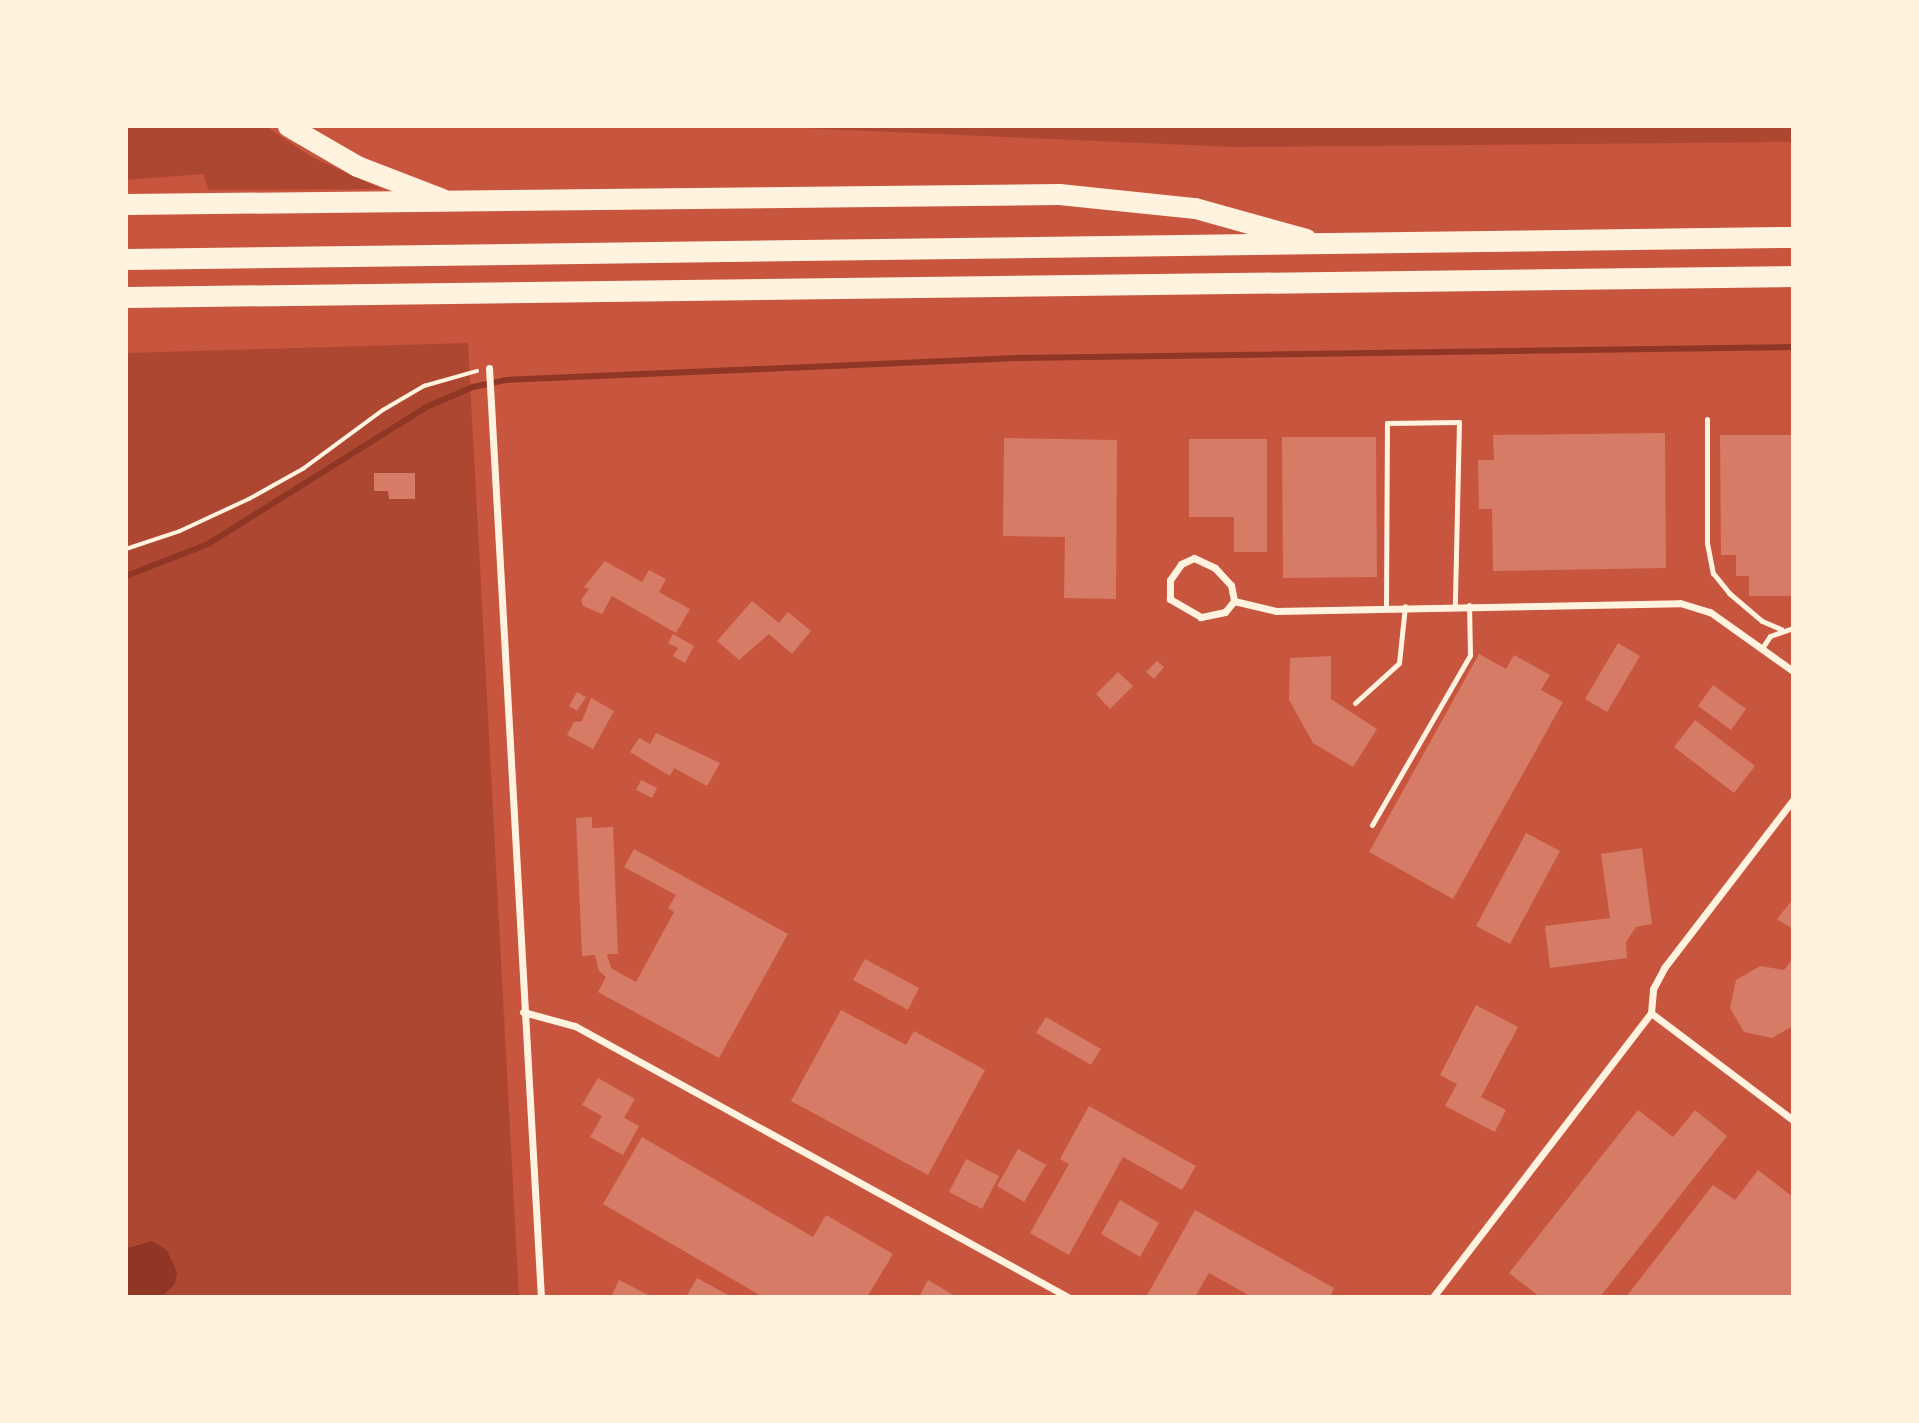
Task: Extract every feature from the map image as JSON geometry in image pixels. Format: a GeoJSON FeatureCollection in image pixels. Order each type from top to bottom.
{"type":"FeatureCollection","features":[{"type":"Feature","properties":{"kind":"highway"},"geometry":{"type":"LineString","coordinates":[[288,126],[357,166],[454,203]]}},
{"type":"Feature","properties":{"kind":"highway"},"geometry":{"type":"LineString","coordinates":[[126,204],[454,203],[1059,194],[1195,208],[1328,245]]}},
{"type":"Feature","properties":{"kind":"highway"},"geometry":{"type":"LineString","coordinates":[[126,259],[1793,237]]}},
{"type":"Feature","properties":{"kind":"highway"},"geometry":{"type":"LineString","coordinates":[[126,297],[1793,276]]}},
{"type":"Feature","properties":{"kind":"street"},"geometry":{"type":"LineString","coordinates":[[489,370],[541,1297]]}},
{"type":"Feature","properties":{"kind":"street"},"geometry":{"type":"LineString","coordinates":[[1194,558],[1216,569],[1231,585],[1234,601],[1225,612],[1201,617],[1170,598],[1170,580],[1181,564],[1194,558]]}},
{"type":"Feature","properties":{"kind":"street"},"geometry":{"type":"LineString","coordinates":[[1234,601],[1276,611],[1455,605],[1695,605],[1793,671]]}},
{"type":"Feature","properties":{"kind":"street"},"geometry":{"type":"LineString","coordinates":[[1433,1297],[1651,1013],[1653,989],[1664,968],[1793,800]]}},
{"type":"Feature","properties":{"kind":"street"},"geometry":{"type":"LineString","coordinates":[[523,1012],[575,1026],[1068,1297]]}},
{"type":"Feature","properties":{"kind":"street"},"geometry":{"type":"LineString","coordinates":[[1651,1013],[1793,1120]]}},
{"type":"Feature","properties":{"kind":"lane"},"geometry":{"type":"LineString","coordinates":[[1707,419],[1707,543],[1713,573],[1729,593],[1781,629],[1793,628]]}},
{"type":"Feature","properties":{"kind":"lane"},"geometry":{"type":"LineString","coordinates":[[1386,606],[1387,423],[1459,422],[1455,605]]}},
{"type":"Feature","properties":{"kind":"lane"},"geometry":{"type":"LineString","coordinates":[[1373,825],[1470,655],[1469,605]]}},
{"type":"Feature","properties":{"kind":"lane"},"geometry":{"type":"LineString","coordinates":[[1354,703],[1399,663],[1405,606]]}},
{"type":"Feature","properties":{"kind":"lane"},"geometry":{"type":"LineString","coordinates":[[1762,648],[1781,629]]}},
{"type":"Feature","properties":{"kind":"path"},"geometry":{"type":"LineString","coordinates":[[126,549],[180,531],[249,499],[303,469],[383,410],[424,386],[489,370]]}},
{"type":"Feature","properties":{"kind":"shaded area"},"geometry":{"type":"Polygon","coordinates":[[[126,126],[265,126],[312,157],[382,189],[209,190],[203,174],[126,180],[126,126]]]}},
{"type":"Feature","properties":{"kind":"shaded area"},"geometry":{"type":"Polygon","coordinates":[[[757,126],[1793,126],[1793,142],[1235,147],[757,126]]]}},
{"type":"Feature","properties":{"kind":"shaded area"},"geometry":{"type":"Polygon","coordinates":[[[468,343],[519,1297],[161,1297],[177,1272],[167,1250],[142,1243],[126,1248],[126,353],[468,343]]]}},
{"type":"Feature","properties":{"kind":"shaded area"},"geometry":{"type":"Polygon","coordinates":[[[152,1241],[167,1250],[177,1272],[175,1284],[161,1297],[126,1297],[126,1248],[152,1241]]]}},
{"type":"Feature","properties":{"kind":"building"},"geometry":{"type":"Polygon","coordinates":[[[1665,433],[1666,568],[1493,571],[1492,509],[1479,509],[1478,460],[1494,460],[1493,435],[1665,433]]]}},
{"type":"Feature","properties":{"kind":"building"},"geometry":{"type":"Polygon","coordinates":[[[1720,435],[1793,435],[1793,596],[1749,596],[1749,576],[1736,576],[1736,555],[1721,555],[1720,435]]]}},
{"type":"Feature","properties":{"kind":"building"},"geometry":{"type":"Polygon","coordinates":[[[1282,437],[1376,437],[1377,577],[1283,578],[1282,437]]]}},
{"type":"Feature","properties":{"kind":"building"},"geometry":{"type":"Polygon","coordinates":[[[1004,438],[1117,440],[1116,599],[1064,598],[1065,537],[1003,536],[1004,438]]]}},
{"type":"Feature","properties":{"kind":"building"},"geometry":{"type":"Polygon","coordinates":[[[1189,439],[1267,439],[1267,552],[1234,552],[1234,517],[1189,517],[1189,439]]]}},
{"type":"Feature","properties":{"kind":"building"},"geometry":{"type":"Polygon","coordinates":[[[374,473],[415,473],[415,499],[389,499],[388,491],[374,491],[374,473]]]}},
{"type":"Feature","properties":{"kind":"building"},"geometry":{"type":"Polygon","coordinates":[[[605,561],[642,582],[649,570],[666,579],[659,592],[690,609],[676,633],[612,596],[602,614],[583,606],[581,600],[589,589],[584,587],[605,561]]]}},
{"type":"Feature","properties":{"kind":"building"},"geometry":{"type":"Polygon","coordinates":[[[752,601],[779,623],[788,612],[811,631],[792,654],[769,634],[739,660],[717,641],[752,601]]]}},
{"type":"Feature","properties":{"kind":"building"},"geometry":{"type":"Polygon","coordinates":[[[673,634],[694,646],[685,663],[673,656],[678,648],[668,643],[673,634]]]}},
{"type":"Feature","properties":{"kind":"building"},"geometry":{"type":"Polygon","coordinates":[[[1618,643],[1640,656],[1607,712],[1585,699],[1618,643]]]}},
{"type":"Feature","properties":{"kind":"building"},"geometry":{"type":"Polygon","coordinates":[[[1479,654],[1506,669],[1514,655],[1550,675],[1541,690],[1563,702],[1453,899],[1369,852],[1479,654]]]}},
{"type":"Feature","properties":{"kind":"building"},"geometry":{"type":"Polygon","coordinates":[[[1331,656],[1331,699],[1377,729],[1353,767],[1313,743],[1289,700],[1290,658],[1331,656]]]}},
{"type":"Feature","properties":{"kind":"building"},"geometry":{"type":"Polygon","coordinates":[[[1157,661],[1164,667],[1154,679],[1146,672],[1157,661]]]}},
{"type":"Feature","properties":{"kind":"building"},"geometry":{"type":"Polygon","coordinates":[[[1118,672],[1133,686],[1110,709],[1096,694],[1118,672]]]}},
{"type":"Feature","properties":{"kind":"building"},"geometry":{"type":"Polygon","coordinates":[[[1713,685],[1746,709],[1731,730],[1698,706],[1713,685]]]}},
{"type":"Feature","properties":{"kind":"building"},"geometry":{"type":"Polygon","coordinates":[[[577,692],[586,697],[577,711],[569,706],[577,692]]]}},
{"type":"Feature","properties":{"kind":"building"},"geometry":{"type":"Polygon","coordinates":[[[591,698],[614,711],[593,749],[567,735],[574,722],[582,721],[591,698]]]}},
{"type":"Feature","properties":{"kind":"building"},"geometry":{"type":"Polygon","coordinates":[[[1695,720],[1755,766],[1734,793],[1674,747],[1695,720]]]}},
{"type":"Feature","properties":{"kind":"building"},"geometry":{"type":"Polygon","coordinates":[[[656,733],[720,763],[707,786],[674,768],[670,776],[630,752],[639,738],[650,744],[656,733]]]}},
{"type":"Feature","properties":{"kind":"building"},"geometry":{"type":"Polygon","coordinates":[[[641,780],[657,788],[652,798],[636,790],[641,780]]]}},
{"type":"Feature","properties":{"kind":"building"},"geometry":{"type":"Polygon","coordinates":[[[592,817],[592,828],[613,827],[618,954],[607,954],[611,968],[636,982],[674,912],[668,908],[676,895],[624,867],[634,849],[788,934],[719,1058],[598,992],[606,977],[599,971],[595,955],[582,956],[576,818],[592,817]]]}},
{"type":"Feature","properties":{"kind":"building"},"geometry":{"type":"Polygon","coordinates":[[[1526,833],[1560,851],[1510,944],[1476,926],[1526,833]]]}},
{"type":"Feature","properties":{"kind":"building"},"geometry":{"type":"Polygon","coordinates":[[[1642,848],[1652,924],[1636,927],[1626,942],[1627,958],[1550,968],[1545,926],[1610,918],[1601,854],[1642,848]]]}},
{"type":"Feature","properties":{"kind":"building"},"geometry":{"type":"Polygon","coordinates":[[[1793,899],[1793,929],[1777,919],[1793,899]]]}},
{"type":"Feature","properties":{"kind":"building"},"geometry":{"type":"Polygon","coordinates":[[[1793,958],[1793,1026],[1772,1038],[1744,1032],[1730,1008],[1736,980],[1760,966],[1784,970],[1793,958]]]}},
{"type":"Feature","properties":{"kind":"building"},"geometry":{"type":"Polygon","coordinates":[[[865,959],[919,988],[908,1010],[853,980],[865,959]]]}},
{"type":"Feature","properties":{"kind":"building"},"geometry":{"type":"Polygon","coordinates":[[[1476,1005],[1518,1027],[1481,1097],[1506,1110],[1495,1132],[1445,1106],[1457,1084],[1440,1075],[1476,1005]]]}},
{"type":"Feature","properties":{"kind":"building"},"geometry":{"type":"Polygon","coordinates":[[[841,1010],[906,1045],[914,1031],[985,1070],[928,1175],[791,1101],[841,1010]]]}},
{"type":"Feature","properties":{"kind":"building"},"geometry":{"type":"Polygon","coordinates":[[[1046,1017],[1101,1049],[1091,1065],[1036,1033],[1046,1017]]]}},
{"type":"Feature","properties":{"kind":"building"},"geometry":{"type":"Polygon","coordinates":[[[598,1078],[635,1099],[624,1118],[639,1126],[623,1155],[590,1137],[602,1116],[582,1105],[598,1078]]]}},
{"type":"Feature","properties":{"kind":"building"},"geometry":{"type":"Polygon","coordinates":[[[1089,1106],[1196,1166],[1182,1190],[1123,1157],[1069,1255],[1030,1233],[1069,1164],[1060,1159],[1089,1106]]]}},
{"type":"Feature","properties":{"kind":"building"},"geometry":{"type":"Polygon","coordinates":[[[1638,1110],[1673,1137],[1695,1110],[1727,1136],[1600,1297],[1540,1297],[1509,1273],[1638,1110]]]}},
{"type":"Feature","properties":{"kind":"building"},"geometry":{"type":"Polygon","coordinates":[[[642,1137],[813,1237],[826,1215],[893,1254],[867,1297],[763,1297],[603,1204],[642,1137]]]}},
{"type":"Feature","properties":{"kind":"building"},"geometry":{"type":"Polygon","coordinates":[[[1018,1149],[1046,1165],[1024,1202],[997,1186],[1018,1149]]]}},
{"type":"Feature","properties":{"kind":"building"},"geometry":{"type":"Polygon","coordinates":[[[966,1159],[999,1176],[982,1209],[949,1192],[966,1159]]]}},
{"type":"Feature","properties":{"kind":"building"},"geometry":{"type":"Polygon","coordinates":[[[1758,1170],[1793,1197],[1793,1297],[1626,1297],[1713,1185],[1735,1200],[1758,1170]]]}},
{"type":"Feature","properties":{"kind":"building"},"geometry":{"type":"Polygon","coordinates":[[[1120,1200],[1159,1223],[1140,1257],[1101,1234],[1120,1200]]]}},
{"type":"Feature","properties":{"kind":"building"},"geometry":{"type":"Polygon","coordinates":[[[1195,1210],[1334,1288],[1330,1297],[1252,1297],[1209,1273],[1195,1297],[1146,1297],[1195,1210]]]}},
{"type":"Feature","properties":{"kind":"building"},"geometry":{"type":"Polygon","coordinates":[[[697,1278],[732,1297],[686,1297],[697,1278]]]}},
{"type":"Feature","properties":{"kind":"building"},"geometry":{"type":"Polygon","coordinates":[[[619,1280],[652,1297],[611,1297],[619,1280]]]}},
{"type":"Feature","properties":{"kind":"building"},"geometry":{"type":"Polygon","coordinates":[[[928,1280],[957,1297],[919,1297],[928,1280]]]}},
{"type":"Feature","properties":{"kind":"waterway"},"geometry":{"type":"LineString","coordinates":[[126,576],[208,544],[426,407],[473,387],[505,380],[1017,358],[1793,347]]}}]}
